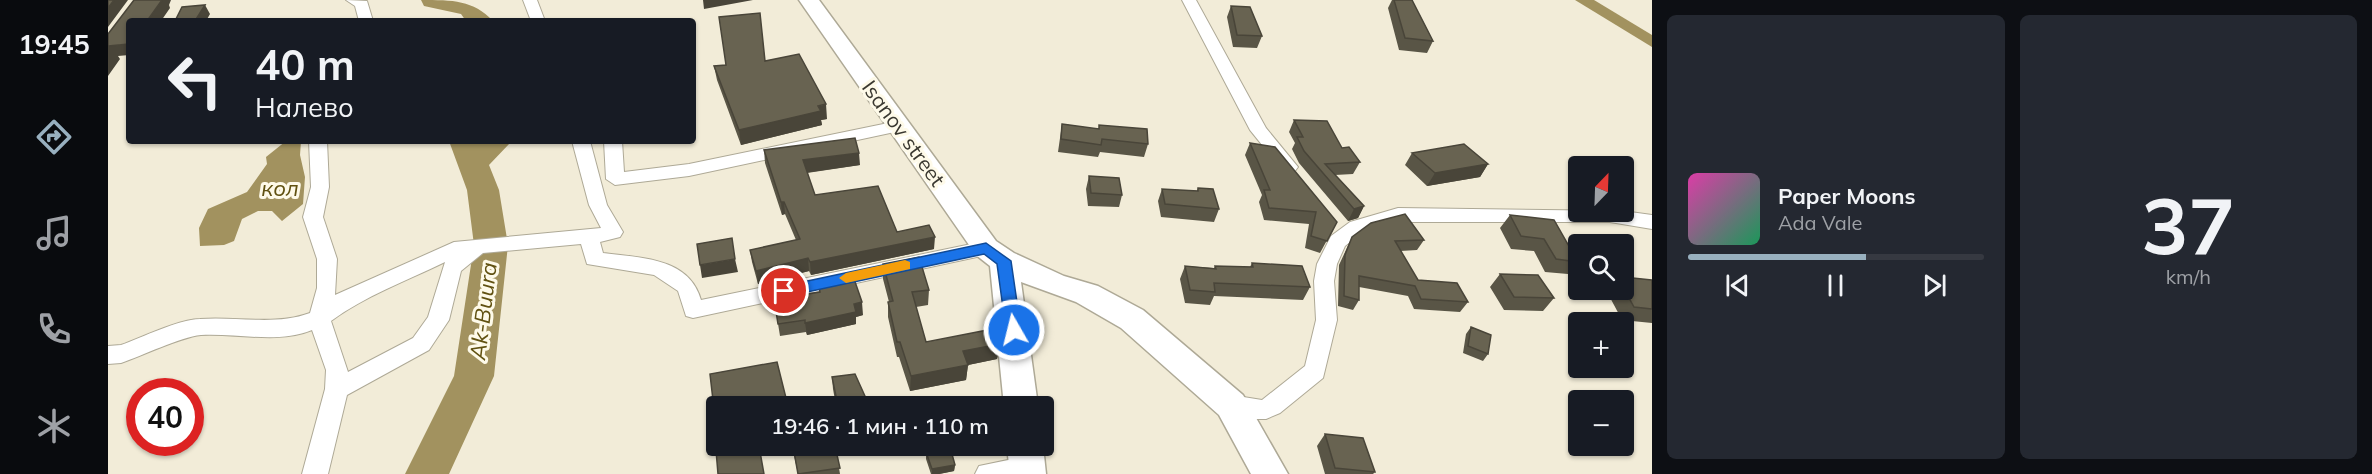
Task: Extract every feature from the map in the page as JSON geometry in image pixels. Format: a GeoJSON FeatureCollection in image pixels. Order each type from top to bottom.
{"type":"FeatureCollection","features":[{"type":"Feature","properties":{"kind":"main road","name":"Isanov street"},"geometry":{"type":"LineString","coordinates":[[809,0],[898,126],[995,255]]}},
{"type":"Feature","properties":{"kind":"main road"},"geometry":{"type":"LineString","coordinates":[[995,255],[1054,284],[1087,294],[1131,319],[1231,405],[1270,474]]}},
{"type":"Feature","properties":{"kind":"main road"},"geometry":{"type":"LineString","coordinates":[[995,255],[1019,396]]}},
{"type":"Feature","properties":{"kind":"street"},"geometry":{"type":"LineString","coordinates":[[353,0],[362,4],[365,18]]}},
{"type":"Feature","properties":{"kind":"street"},"geometry":{"type":"LineString","coordinates":[[530,0],[537,18]]}},
{"type":"Feature","properties":{"kind":"street"},"geometry":{"type":"LineString","coordinates":[[1189,0],[1259,130],[1302,182]]}},
{"type":"Feature","properties":{"kind":"street"},"geometry":{"type":"LineString","coordinates":[[613,144],[615,179],[689,170],[898,126]]}},
{"type":"Feature","properties":{"kind":"street"},"geometry":{"type":"LineString","coordinates":[[315,474],[337,389],[337,370],[319,318],[327,288],[327,259],[313,217],[320,187],[318,144]]}},
{"type":"Feature","properties":{"kind":"street"},"geometry":{"type":"LineString","coordinates":[[108,355],[121,354],[197,327],[299,326],[319,318],[350,296],[375,288],[454,249],[566,236],[589,237],[613,232],[598,206],[582,144]]}},
{"type":"Feature","properties":{"kind":"street"},"geometry":{"type":"LineString","coordinates":[[1231,405],[1252,411],[1267,409],[1279,403],[1286,393],[1315,371],[1327,312],[1324,281],[1329,256],[1340,230],[1369,220],[1398,215],[1610,215],[1652,222]]}},
{"type":"Feature","properties":{"kind":"street"},"geometry":{"type":"LineString","coordinates":[[589,237],[594,259],[659,268],[687,287],[693,310],[995,255]]}},
{"type":"Feature","properties":{"kind":"street"},"geometry":{"type":"LineString","coordinates":[[337,389],[421,344],[438,320],[452,267],[477,247]]}},
{"type":"Feature","properties":{"kind":"street"},"geometry":{"type":"LineString","coordinates":[[988,474],[1026,462]]}},
{"type":"Feature","properties":{"kind":"water","name":"кол"},"geometry":{"type":"Polygon","coordinates":[[[282,144],[301,144],[300,155],[305,177],[303,204],[282,221],[272,211],[258,211],[242,219],[234,241],[224,245],[200,246],[199,228],[208,209],[247,192],[267,164],[266,157],[282,144]]]}},
{"type":"Feature","properties":{"kind":"building"},"geometry":{"type":"Polygon","coordinates":[[[108,0],[114,0],[108,8],[108,0]]]}},
{"type":"Feature","properties":{"kind":"building"},"geometry":{"type":"Polygon","coordinates":[[[134,0],[162,0],[149,18],[126,18],[126,44],[108,46],[108,34],[134,0]]]}},
{"type":"Feature","properties":{"kind":"building"},"geometry":{"type":"Polygon","coordinates":[[[1394,0],[1412,0],[1433,41],[1405,38],[1394,0]]]}},
{"type":"Feature","properties":{"kind":"building"},"geometry":{"type":"Polygon","coordinates":[[[205,5],[197,18],[176,18],[182,7],[205,5]]]}},
{"type":"Feature","properties":{"kind":"building"},"geometry":{"type":"Polygon","coordinates":[[[1231,6],[1250,7],[1262,36],[1237,35],[1231,6]]]}},
{"type":"Feature","properties":{"kind":"building"},"geometry":{"type":"Polygon","coordinates":[[[760,13],[765,61],[799,54],[826,104],[818,106],[821,111],[739,130],[714,66],[726,65],[719,17],[760,13]]]}},
{"type":"Feature","properties":{"kind":"building"},"geometry":{"type":"Polygon","coordinates":[[[1294,120],[1327,121],[1342,148],[1349,147],[1360,162],[1325,164],[1364,206],[1354,209],[1304,151],[1297,137],[1303,137],[1294,120]]]}},
{"type":"Feature","properties":{"kind":"building"},"geometry":{"type":"Polygon","coordinates":[[[1062,124],[1099,129],[1099,125],[1147,129],[1148,144],[1102,139],[1101,145],[1061,139],[1062,124]]]}},
{"type":"Feature","properties":{"kind":"building"},"geometry":{"type":"Polygon","coordinates":[[[855,138],[859,153],[803,160],[815,195],[878,186],[897,232],[929,225],[935,237],[810,262],[808,258],[756,271],[750,250],[800,239],[784,202],[781,202],[764,150],[855,138]]]}},
{"type":"Feature","properties":{"kind":"building"},"geometry":{"type":"Polygon","coordinates":[[[1250,143],[1275,147],[1337,222],[1327,241],[1311,236],[1316,212],[1269,208],[1264,190],[1270,190],[1250,143]]]}},
{"type":"Feature","properties":{"kind":"building"},"geometry":{"type":"Polygon","coordinates":[[[1464,144],[1488,164],[1435,173],[1412,153],[1464,144]]]}},
{"type":"Feature","properties":{"kind":"building"},"geometry":{"type":"Polygon","coordinates":[[[1089,176],[1119,178],[1122,195],[1091,193],[1089,176]]]}},
{"type":"Feature","properties":{"kind":"building"},"geometry":{"type":"Polygon","coordinates":[[[1198,188],[1213,189],[1219,209],[1165,204],[1162,189],[1198,191],[1198,188]]]}},
{"type":"Feature","properties":{"kind":"building"},"geometry":{"type":"Polygon","coordinates":[[[1405,214],[1424,240],[1395,241],[1418,280],[1457,283],[1468,302],[1421,299],[1415,286],[1359,276],[1359,300],[1344,296],[1345,255],[1352,237],[1371,223],[1405,214]]]}},
{"type":"Feature","properties":{"kind":"building"},"geometry":{"type":"Polygon","coordinates":[[[1510,215],[1554,220],[1568,244],[1568,261],[1556,259],[1544,239],[1521,236],[1510,215]]]}},
{"type":"Feature","properties":{"kind":"building"},"geometry":{"type":"Polygon","coordinates":[[[732,238],[735,259],[700,265],[697,244],[732,238]]]}},
{"type":"Feature","properties":{"kind":"building"},"geometry":{"type":"Polygon","coordinates":[[[919,257],[929,290],[912,292],[926,342],[998,328],[1000,344],[963,351],[968,365],[911,376],[900,342],[897,342],[888,302],[893,301],[883,264],[919,257]]]}},
{"type":"Feature","properties":{"kind":"building"},"geometry":{"type":"Polygon","coordinates":[[[1252,263],[1302,266],[1310,287],[1214,283],[1215,292],[1190,290],[1185,266],[1216,269],[1215,266],[1253,267],[1252,263]]]}},
{"type":"Feature","properties":{"kind":"building"},"geometry":{"type":"Polygon","coordinates":[[[852,273],[862,302],[854,304],[856,312],[805,323],[805,320],[778,324],[774,299],[820,292],[818,280],[852,273]]]}},
{"type":"Feature","properties":{"kind":"building"},"geometry":{"type":"Polygon","coordinates":[[[1500,274],[1538,275],[1554,298],[1514,297],[1500,274]]]}},
{"type":"Feature","properties":{"kind":"building"},"geometry":{"type":"Polygon","coordinates":[[[1634,278],[1652,280],[1652,309],[1634,307],[1630,300],[1634,300],[1634,278]]]}},
{"type":"Feature","properties":{"kind":"building"},"geometry":{"type":"Polygon","coordinates":[[[1471,327],[1491,335],[1488,354],[1468,346],[1471,327]]]}},
{"type":"Feature","properties":{"kind":"building"},"geometry":{"type":"Polygon","coordinates":[[[777,362],[786,396],[713,396],[710,374],[777,362]]]}},
{"type":"Feature","properties":{"kind":"building"},"geometry":{"type":"Polygon","coordinates":[[[855,374],[865,396],[836,396],[832,377],[855,374]]]}},
{"type":"Feature","properties":{"kind":"building"},"geometry":{"type":"Polygon","coordinates":[[[1325,434],[1363,438],[1375,472],[1335,468],[1325,434]]]}},
{"type":"Feature","properties":{"kind":"building"},"geometry":{"type":"Polygon","coordinates":[[[716,456],[761,456],[764,474],[718,474],[716,456]]]}},
{"type":"Feature","properties":{"kind":"building"},"geometry":{"type":"Polygon","coordinates":[[[795,456],[837,456],[840,468],[798,474],[795,456]]]}},
{"type":"Feature","properties":{"kind":"building"},"geometry":{"type":"Polygon","coordinates":[[[927,456],[952,456],[955,465],[932,469],[927,456]]]}},
{"type":"Feature","properties":{"kind":"waterway"},"geometry":{"type":"LineString","coordinates":[[1583,0],[1652,42]]}},
{"type":"Feature","properties":{"kind":"waterway"},"geometry":{"type":"LineString","coordinates":[[433,1],[469,8],[477,18]]}},
{"type":"Feature","properties":{"kind":"waterway","name":"Ak-Buura"},"geometry":{"type":"LineString","coordinates":[[427,474],[474,376],[491,245],[483,190],[465,144]]}},
{"type":"Feature","properties":{"kind":"waterway"},"geometry":{"type":"LineString","coordinates":[[473,163],[494,144]]}},
{"type":"Feature","properties":{"kind":"slow traffic"},"geometry":{"type":"LineString","coordinates":[[846,278],[905,266]]}},
{"type":"Feature","properties":{"kind":"route"},"geometry":{"type":"LineString","coordinates":[[784,291],[986,248],[1004,261],[1014,330]]}}]}
